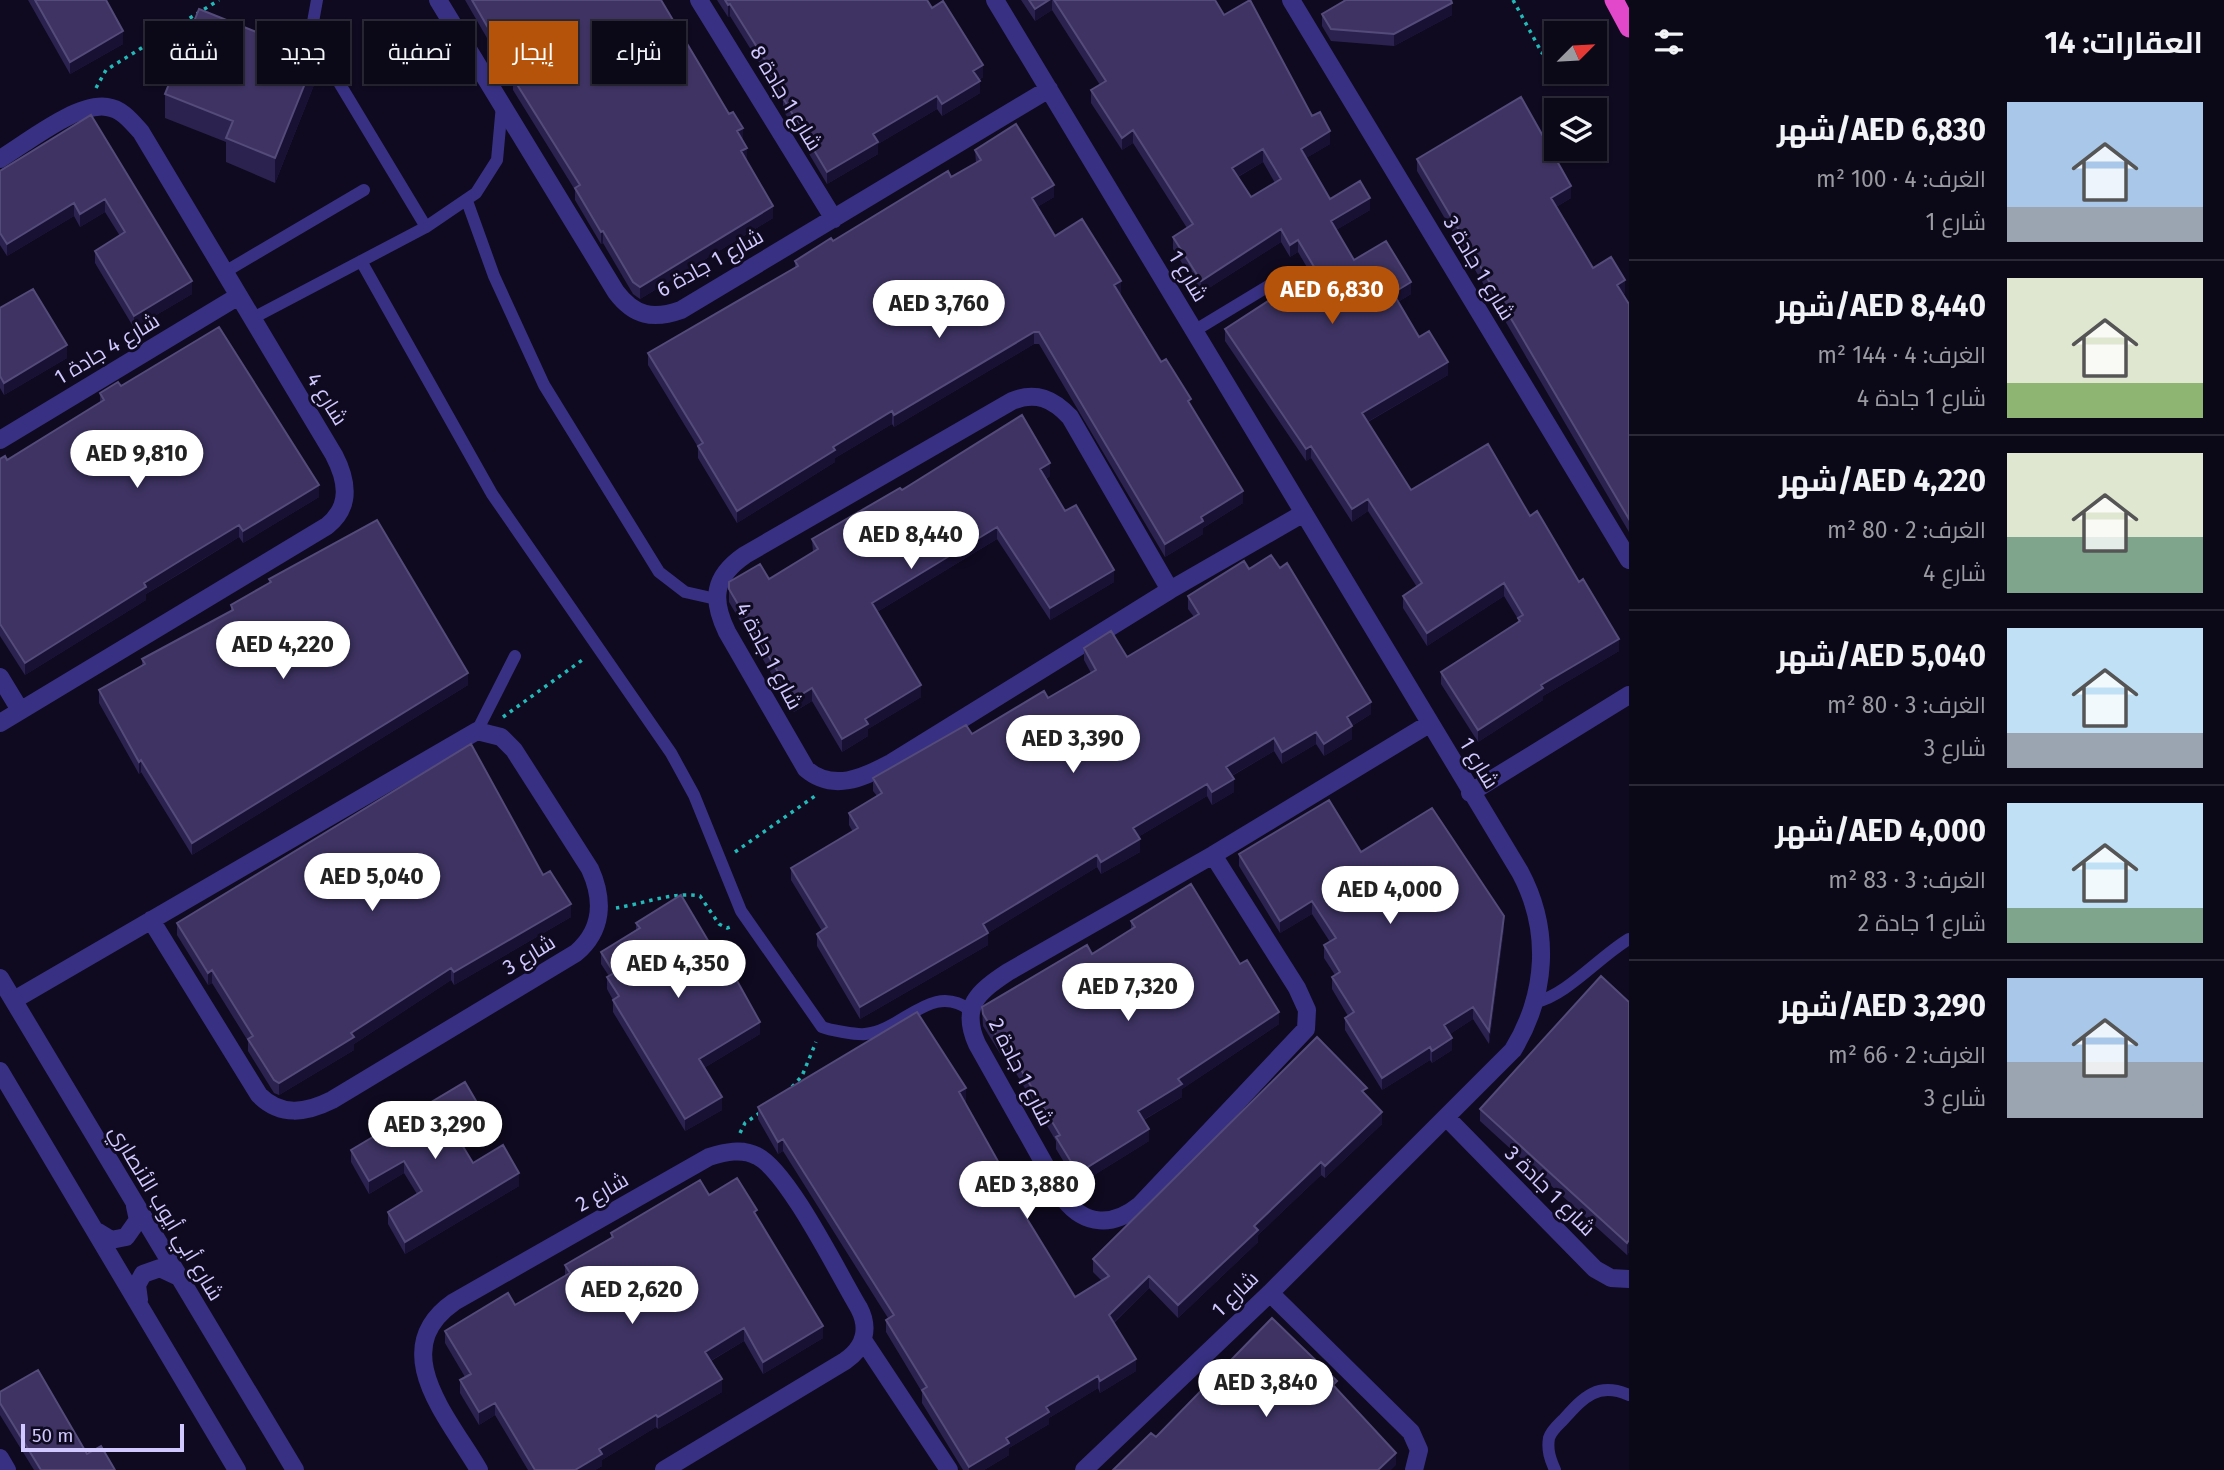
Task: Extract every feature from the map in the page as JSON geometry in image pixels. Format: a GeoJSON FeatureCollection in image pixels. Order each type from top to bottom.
{"type":"FeatureCollection","features":[{"type":"Feature","properties":{"kind":"highway"},"geometry":{"type":"LineString","coordinates":[[1614,0],[1629,28]]}},
{"type":"Feature","properties":{"kind":"highway"},"geometry":{"type":"LineString","coordinates":[[1621,0],[1629,13]]}},
{"type":"Feature","properties":{"kind":"street","name":"شارع 1 جادة 6"},"geometry":{"type":"LineString","coordinates":[[438,0],[616,292],[631,309],[640,314],[660,316],[681,310],[1049,89]]}},
{"type":"Feature","properties":{"kind":"street","name":"شارع 1 جادة 8"},"geometry":{"type":"LineString","coordinates":[[699,0],[834,219]]}},
{"type":"Feature","properties":{"kind":"street","name":"شارع 1"},"geometry":{"type":"LineString","coordinates":[[995,0],[1520,872],[1533,900],[1542,947],[1536,1003],[1513,1050],[1270,1293],[1084,1470]]}},
{"type":"Feature","properties":{"kind":"street","name":"شارع 1 جادة 3"},"geometry":{"type":"LineString","coordinates":[[1290,0],[1629,559]]}},
{"type":"Feature","properties":{"kind":"street","name":"شارع 4"},"geometry":{"type":"LineString","coordinates":[[0,723],[327,526],[342,510],[346,492],[338,463],[129,118],[108,107],[85,109]]}},
{"type":"Feature","properties":{"kind":"street"},"geometry":{"type":"LineString","coordinates":[[0,159],[85,109]]}},
{"type":"Feature","properties":{"kind":"street","name":"شارع 4 جادة 1"},"geometry":{"type":"LineString","coordinates":[[0,440],[237,297]]}},
{"type":"Feature","properties":{"kind":"street","name":"شارع 1 جادة 4"},"geometry":{"type":"LineString","coordinates":[[834,782],[813,775],[797,755],[727,632],[718,613],[716,599],[727,569],[745,555],[1012,401],[1030,396],[1055,402],[1070,417],[1170,590]]}},
{"type":"Feature","properties":{"kind":"street"},"geometry":{"type":"LineString","coordinates":[[834,782],[863,776],[891,762],[1170,590],[1304,513]]}},
{"type":"Feature","properties":{"kind":"street"},"geometry":{"type":"LineString","coordinates":[[0,677],[20,710]]}},
{"type":"Feature","properties":{"kind":"street"},"geometry":{"type":"LineString","coordinates":[[1470,793],[1629,695]]}},
{"type":"Feature","properties":{"kind":"street","name":"شارع 1 جادة 2"},"geometry":{"type":"LineString","coordinates":[[1213,855],[1297,988],[1307,1010],[1308,1023],[1298,1041],[1135,1209],[1119,1218],[1099,1222],[1089,1220],[1072,1210],[977,1044],[970,1027],[971,1010],[981,993],[1009,972],[1213,855],[1429,724]]}},
{"type":"Feature","properties":{"kind":"street"},"geometry":{"type":"LineString","coordinates":[[14,1000],[481,731],[501,737],[513,750],[590,869],[597,885],[600,911]]}},
{"type":"Feature","properties":{"kind":"street","name":"شارع 3"},"geometry":{"type":"LineString","coordinates":[[151,920],[259,1095],[279,1110],[303,1111],[332,1100],[576,953],[593,936],[600,911]]}},
{"type":"Feature","properties":{"kind":"street","name":"شارع أبي أيوب الأنصاري"},"geometry":{"type":"LineString","coordinates":[[0,978],[295,1470]]}},
{"type":"Feature","properties":{"kind":"street"},"geometry":{"type":"LineString","coordinates":[[0,1070],[99,1232],[237,1470]]}},
{"type":"Feature","properties":{"kind":"street","name":"شارع 1 جادة 3"},"geometry":{"type":"LineString","coordinates":[[1447,1118],[1595,1269],[1611,1278],[1629,1279]]}},
{"type":"Feature","properties":{"kind":"street"},"geometry":{"type":"LineString","coordinates":[[664,1470],[845,1361],[854,1354],[863,1340],[865,1325],[859,1308],[779,1175],[759,1157],[729,1152]]}},
{"type":"Feature","properties":{"kind":"street","name":"شارع 2"},"geometry":{"type":"LineString","coordinates":[[479,1470],[422,1367],[423,1342],[439,1314],[454,1302],[697,1164],[729,1152]]}},
{"type":"Feature","properties":{"kind":"street"},"geometry":{"type":"LineString","coordinates":[[99,1232],[111,1240],[126,1237],[138,1220],[135,1206]]}},
{"type":"Feature","properties":{"kind":"street"},"geometry":{"type":"LineString","coordinates":[[140,1303],[137,1285],[143,1274],[160,1268],[177,1276]]}},
{"type":"Feature","properties":{"kind":"street"},"geometry":{"type":"LineString","coordinates":[[1270,1293],[1411,1432],[1419,1450],[1414,1470]]}},
{"type":"Feature","properties":{"kind":"street"},"geometry":{"type":"LineString","coordinates":[[863,1340],[949,1470]]}},
{"type":"Feature","properties":{"kind":"street"},"geometry":{"type":"LineString","coordinates":[[0,1458],[7,1470]]}},
{"type":"Feature","properties":{"kind":"lane"},"geometry":{"type":"LineString","coordinates":[[317,0],[313,22],[320,51],[425,227]]}},
{"type":"Feature","properties":{"kind":"lane"},"geometry":{"type":"LineString","coordinates":[[251,319],[425,227],[467,201],[486,183],[497,160],[502,105]]}},
{"type":"Feature","properties":{"kind":"lane"},"geometry":{"type":"LineString","coordinates":[[223,273],[364,190]]}},
{"type":"Feature","properties":{"kind":"lane"},"geometry":{"type":"LineString","coordinates":[[467,201],[494,276],[544,385],[659,572],[685,592],[716,599]]}},
{"type":"Feature","properties":{"kind":"lane"},"geometry":{"type":"LineString","coordinates":[[361,261],[488,487],[671,753],[704,818],[719,863],[748,922],[822,1027],[865,1034],[942,1000],[959,1002],[971,1010]]}},
{"type":"Feature","properties":{"kind":"lane"},"geometry":{"type":"LineString","coordinates":[[1194,331],[1290,273]]}},
{"type":"Feature","properties":{"kind":"lane"},"geometry":{"type":"LineString","coordinates":[[481,731],[515,656]]}},
{"type":"Feature","properties":{"kind":"lane"},"geometry":{"type":"LineString","coordinates":[[1536,1003],[1557,996],[1582,972],[1629,939]]}},
{"type":"Feature","properties":{"kind":"lane"},"geometry":{"type":"LineString","coordinates":[[1555,1470],[1548,1457],[1550,1435],[1583,1398],[1596,1391],[1615,1389],[1629,1395]]}},
{"type":"Feature","properties":{"kind":"path"},"geometry":{"type":"LineString","coordinates":[[85,109],[106,70],[219,0]]}},
{"type":"Feature","properties":{"kind":"path"},"geometry":{"type":"LineString","coordinates":[[1513,0],[1542,53],[1544,52]]}},
{"type":"Feature","properties":{"kind":"path"},"geometry":{"type":"LineString","coordinates":[[481,731],[598,648]]}},
{"type":"Feature","properties":{"kind":"path"},"geometry":{"type":"LineString","coordinates":[[719,863],[834,782]]}},
{"type":"Feature","properties":{"kind":"path"},"geometry":{"type":"LineString","coordinates":[[600,911],[664,900],[682,893],[700,896],[719,924],[727,928],[748,922]]}},
{"type":"Feature","properties":{"kind":"path"},"geometry":{"type":"LineString","coordinates":[[789,1090],[802,1076],[822,1027]]}},
{"type":"Feature","properties":{"kind":"path"},"geometry":{"type":"LineString","coordinates":[[729,1152],[745,1123],[764,1110]]}},
{"type":"Feature","properties":{"kind":"building"},"geometry":{"type":"Polygon","coordinates":[[[35,0],[106,0],[123,31],[70,62],[35,0]]]}},
{"type":"Feature","properties":{"kind":"building"},"geometry":{"type":"Polygon","coordinates":[[[472,0],[661,0],[674,21],[592,21],[592,84],[686,84],[686,42],[729,114],[733,112],[743,128],[737,131],[747,148],[741,151],[773,206],[640,287],[633,282],[603,231],[601,232],[575,188],[580,185],[517,84],[578,84],[578,21],[489,21],[489,29],[472,0]]]}},
{"type":"Feature","properties":{"kind":"building"},"geometry":{"type":"Polygon","coordinates":[[[725,0],[927,0],[932,8],[943,1],[983,65],[973,71],[980,81],[942,104],[937,96],[873,134],[878,142],[827,172],[783,98],[787,95],[725,0]]]}},
{"type":"Feature","properties":{"kind":"building"},"geometry":{"type":"Polygon","coordinates":[[[1029,0],[1049,0],[1035,9],[1029,0]]]}},
{"type":"Feature","properties":{"kind":"building"},"geometry":{"type":"Polygon","coordinates":[[[1054,0],[1215,0],[1224,15],[1250,0],[1312,116],[1320,112],[1330,131],[1301,149],[1330,199],[1360,181],[1370,198],[1331,221],[1354,260],[1386,241],[1411,282],[1393,293],[1419,337],[1429,331],[1448,362],[1362,413],[1411,490],[1488,444],[1530,516],[1537,511],[1579,582],[1583,579],[1619,639],[1541,685],[1543,688],[1478,730],[1441,672],[1520,621],[1518,618],[1523,615],[1504,583],[1427,633],[1403,596],[1422,583],[1368,499],[1352,509],[1311,446],[1306,449],[1225,329],[1316,270],[1298,240],[1290,245],[1281,229],[1201,281],[1173,237],[1193,224],[1133,130],[1122,138],[1091,90],[1106,81],[1054,0]],[[1263,149],[1232,168],[1251,197],[1281,179],[1263,149]]]}},
{"type":"Feature","properties":{"kind":"building"},"geometry":{"type":"Polygon","coordinates":[[[1346,0],[1451,0],[1452,3],[1394,34],[1331,29],[1322,14],[1346,0]]]}},
{"type":"Feature","properties":{"kind":"building"},"geometry":{"type":"Polygon","coordinates":[[[199,9],[229,21],[194,21],[199,9]]]}},
{"type":"Feature","properties":{"kind":"building"},"geometry":{"type":"Polygon","coordinates":[[[243,27],[257,32],[257,84],[305,84],[275,158],[226,138],[233,121],[165,94],[169,84],[243,84],[243,27]]]}},
{"type":"Feature","properties":{"kind":"building"},"geometry":{"type":"Polygon","coordinates":[[[1521,97],[1544,138],[1544,161],[1557,161],[1571,186],[1551,198],[1593,268],[1611,257],[1625,280],[1617,285],[1629,304],[1629,519],[1417,159],[1521,97]]]}},
{"type":"Feature","properties":{"kind":"building"},"geometry":{"type":"Polygon","coordinates":[[[91,115],[192,281],[134,316],[95,251],[125,232],[105,199],[80,214],[74,203],[7,244],[0,233],[0,171],[91,115]]]}},
{"type":"Feature","properties":{"kind":"building"},"geometry":{"type":"Polygon","coordinates":[[[1016,124],[1054,185],[1032,198],[1055,236],[1082,219],[1121,281],[1114,285],[1161,362],[1166,359],[1191,399],[1188,401],[1243,491],[1201,517],[1203,521],[1165,544],[1039,332],[1034,332],[894,415],[892,411],[737,511],[698,446],[703,443],[648,353],[798,266],[795,261],[831,238],[833,241],[948,171],[951,177],[981,160],[975,150],[1016,124]]]}},
{"type":"Feature","properties":{"kind":"building"},"geometry":{"type":"Polygon","coordinates":[[[33,289],[67,345],[4,383],[0,376],[0,308],[33,289]]]}},
{"type":"Feature","properties":{"kind":"building"},"geometry":{"type":"Polygon","coordinates":[[[219,327],[319,485],[243,531],[239,525],[186,557],[144,583],[146,587],[25,663],[0,624],[0,459],[5,456],[7,460],[104,400],[100,393],[118,382],[121,386],[219,327]]]}},
{"type":"Feature","properties":{"kind":"building"},"geometry":{"type":"Polygon","coordinates":[[[1022,415],[1050,463],[1040,469],[1065,511],[1076,505],[1114,570],[1050,608],[997,527],[872,603],[921,685],[865,719],[868,724],[842,739],[812,688],[794,699],[729,589],[729,582],[760,564],[769,579],[818,549],[812,539],[900,488],[902,490],[1022,415]]]}},
{"type":"Feature","properties":{"kind":"building"},"geometry":{"type":"Polygon","coordinates":[[[377,520],[468,673],[192,843],[141,760],[139,762],[99,690],[145,664],[142,659],[233,610],[231,605],[271,582],[269,579],[377,520]]]}},
{"type":"Feature","properties":{"kind":"building"},"geometry":{"type":"Polygon","coordinates":[[[1271,555],[1280,568],[1287,563],[1371,702],[1347,717],[1352,726],[1324,744],[1316,732],[1282,752],[1274,738],[1226,767],[1234,779],[1212,792],[1207,784],[1133,828],[1140,839],[1101,862],[1097,855],[983,924],[988,933],[860,1007],[817,934],[827,927],[791,868],[858,828],[849,813],[882,793],[873,778],[966,725],[972,734],[1044,691],[1048,698],[1096,670],[1084,648],[1111,631],[1127,657],[1199,614],[1188,596],[1244,561],[1249,569],[1271,555]]]}},
{"type":"Feature","properties":{"kind":"building"},"geometry":{"type":"Polygon","coordinates":[[[471,744],[543,875],[550,871],[571,904],[454,972],[451,968],[351,1033],[354,1037],[279,1083],[274,1080],[248,1039],[253,1036],[212,970],[208,973],[177,923],[471,744]]]}},
{"type":"Feature","properties":{"kind":"building"},"geometry":{"type":"Polygon","coordinates":[[[1329,800],[1361,852],[1432,808],[1504,916],[1489,1031],[1473,1007],[1444,1025],[1452,1038],[1432,1051],[1430,1047],[1382,1078],[1345,1018],[1354,1012],[1332,977],[1340,972],[1324,945],[1336,938],[1312,901],[1280,921],[1239,854],[1329,800]]]}},
{"type":"Feature","properties":{"kind":"building"},"geometry":{"type":"Polygon","coordinates":[[[1191,884],[1240,964],[1247,960],[1279,1012],[1178,1079],[1182,1084],[1138,1111],[1149,1129],[1078,1173],[1056,1137],[1060,1135],[1004,1041],[1001,1043],[983,1014],[982,1007],[1087,945],[1092,954],[1135,927],[1131,921],[1191,884]]]}},
{"type":"Feature","properties":{"kind":"building"},"geometry":{"type":"Polygon","coordinates":[[[681,895],[716,954],[721,952],[760,1022],[699,1059],[722,1097],[685,1119],[613,1000],[619,996],[607,977],[614,973],[601,952],[640,928],[636,923],[681,895]]]}},
{"type":"Feature","properties":{"kind":"building"},"geometry":{"type":"Polygon","coordinates":[[[1601,976],[1629,1002],[1627,1243],[1480,1109],[1601,976]]]}},
{"type":"Feature","properties":{"kind":"building"},"geometry":{"type":"Polygon","coordinates":[[[917,1012],[966,1088],[959,1092],[1004,1172],[1000,1175],[1075,1297],[1109,1276],[1093,1259],[1317,1037],[1367,1088],[1362,1091],[1382,1112],[1325,1166],[1321,1162],[1254,1226],[1258,1230],[1178,1305],[1149,1276],[1109,1315],[1136,1359],[1100,1381],[1098,1376],[1046,1407],[1049,1412],[1006,1438],[1009,1443],[969,1467],[922,1390],[927,1387],[886,1320],[894,1315],[783,1139],[778,1142],[758,1107],[917,1012]]]}},
{"type":"Feature","properties":{"kind":"building"},"geometry":{"type":"Polygon","coordinates":[[[465,1082],[483,1113],[453,1130],[473,1163],[503,1145],[519,1173],[405,1242],[388,1212],[422,1191],[404,1161],[369,1181],[351,1150],[465,1082]]]}},
{"type":"Feature","properties":{"kind":"building"},"geometry":{"type":"Polygon","coordinates":[[[737,1178],[757,1210],[754,1212],[823,1326],[763,1362],[744,1328],[705,1352],[722,1379],[599,1449],[602,1454],[575,1470],[535,1470],[495,1403],[479,1412],[460,1380],[471,1374],[445,1331],[508,1293],[515,1305],[570,1273],[565,1265],[613,1237],[611,1233],[700,1180],[709,1195],[737,1178]]]}},
{"type":"Feature","properties":{"kind":"building"},"geometry":{"type":"Polygon","coordinates":[[[1272,1318],[1337,1381],[1333,1385],[1396,1453],[1378,1470],[1113,1470],[1151,1433],[1156,1437],[1272,1318]]]}},
{"type":"Feature","properties":{"kind":"building"},"geometry":{"type":"Polygon","coordinates":[[[38,1370],[87,1454],[101,1446],[115,1470],[41,1470],[0,1403],[0,1392],[38,1370]]]}}]}
